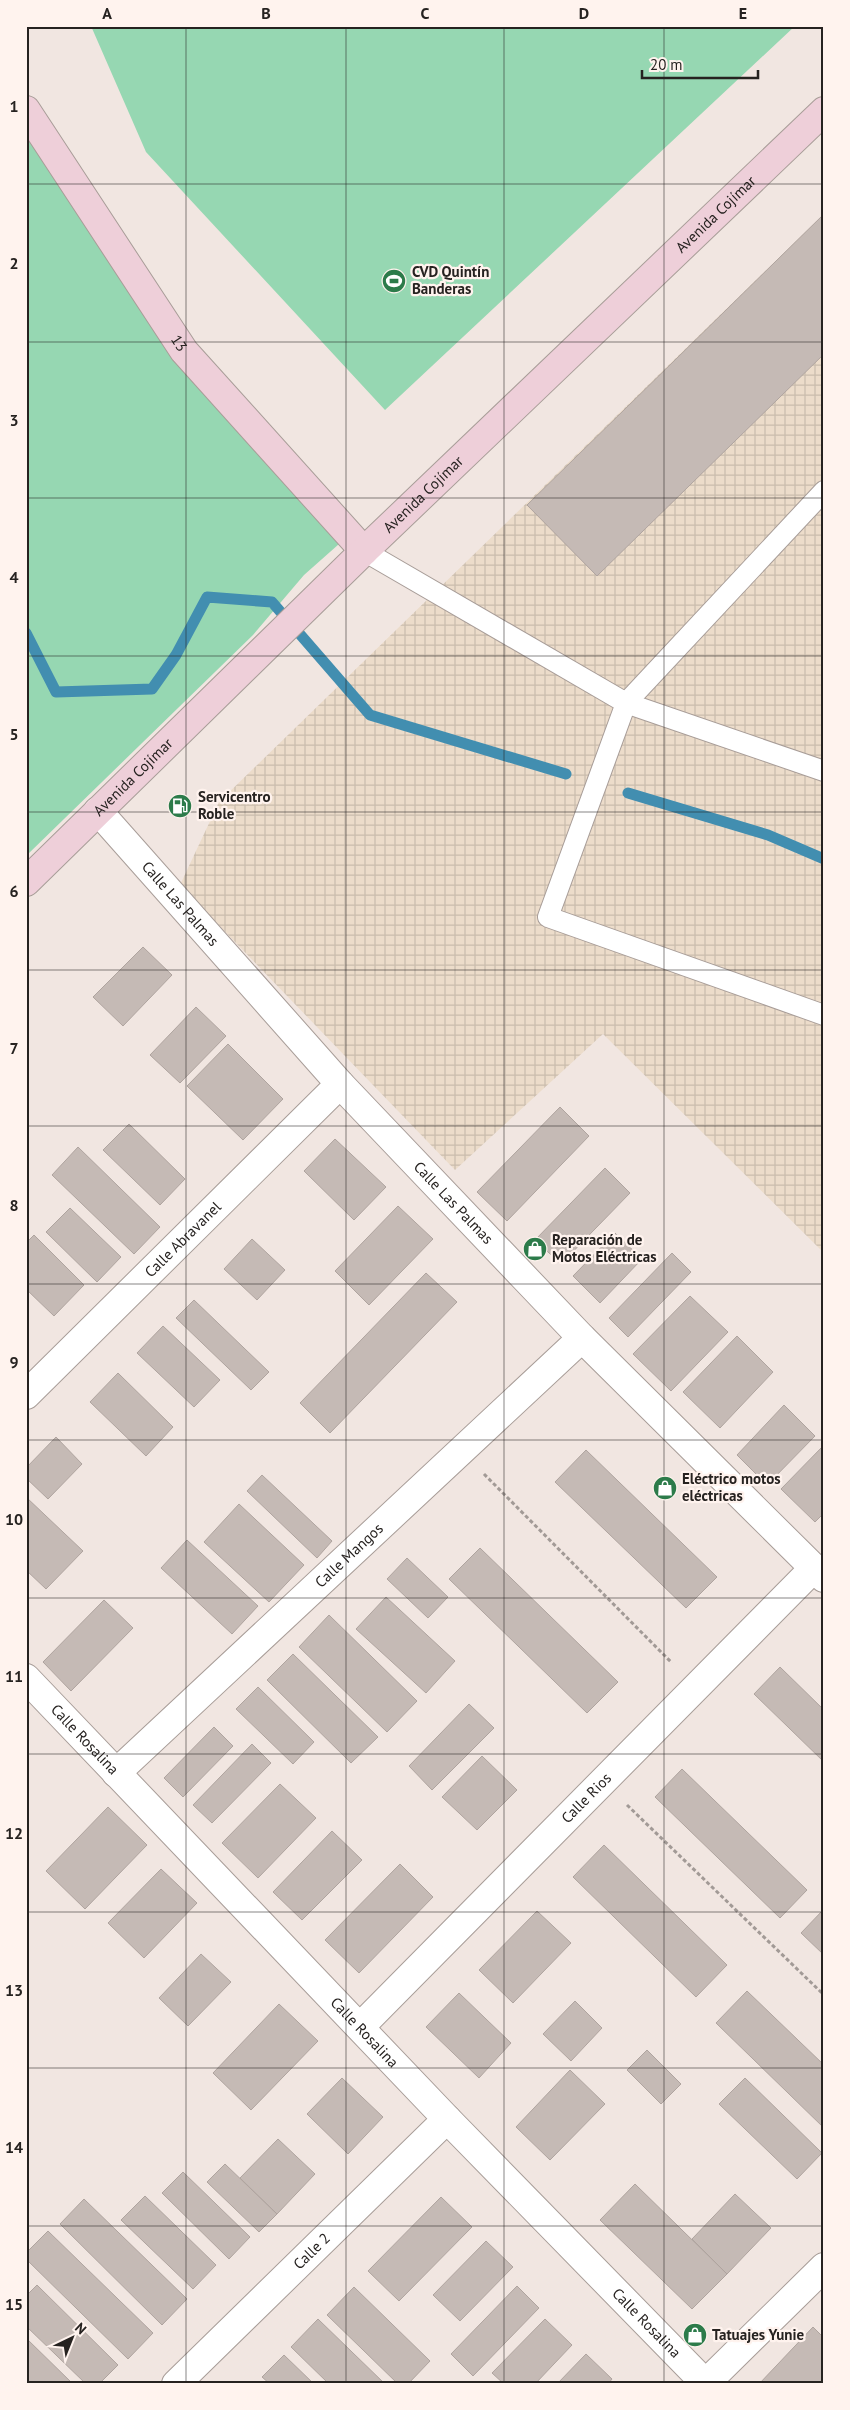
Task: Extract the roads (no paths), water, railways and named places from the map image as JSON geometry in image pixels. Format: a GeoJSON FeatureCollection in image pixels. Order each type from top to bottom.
{"type":"FeatureCollection","features":[{"type":"Feature","properties":{"kind":"main road","name":"13"},"geometry":{"type":"LineString","coordinates":[[26,110],[184,351],[364,551]]}},
{"type":"Feature","properties":{"kind":"main road","name":"Avenida Cojímar"},"geometry":{"type":"LineString","coordinates":[[26,882],[364,551],[824,112]]}},
{"type":"Feature","properties":{"kind":"street","name":"Calle Las Palmas"},"geometry":{"type":"LineString","coordinates":[[98,812],[340,1084],[582,1338],[819,1573]]}},
{"type":"Feature","properties":{"kind":"street","name":"Calle Abravanel"},"geometry":{"type":"LineString","coordinates":[[26,1395],[340,1084]]}},
{"type":"Feature","properties":{"kind":"street","name":"Calle Mangos"},"geometry":{"type":"LineString","coordinates":[[116,1773],[582,1338]]}},
{"type":"Feature","properties":{"kind":"street","name":"Calle Rios"},"geometry":{"type":"LineString","coordinates":[[360,2027],[696,1687],[819,1573]]}},
{"type":"Feature","properties":{"kind":"street","name":"Calle Rosalina"},"geometry":{"type":"LineString","coordinates":[[26,1678],[447,2119],[705,2384]]}},
{"type":"Feature","properties":{"kind":"street","name":"Calle 2"},"geometry":{"type":"LineString","coordinates":[[176,2384],[447,2119]]}},
{"type":"Feature","properties":{"kind":"street"},"geometry":{"type":"LineString","coordinates":[[705,2384],[824,2267]]}},
{"type":"Feature","properties":{"kind":"lane"},"geometry":{"type":"LineString","coordinates":[[824,491],[626,703],[548,917],[824,1015]]}},
{"type":"Feature","properties":{"kind":"lane"},"geometry":{"type":"LineString","coordinates":[[364,551],[626,703],[824,770]]}},
{"type":"Feature","properties":{"kind":"waterway"},"geometry":{"type":"LineString","coordinates":[[26,633],[56,692],[152,689],[176,655],[207,597],[272,602],[370,715],[566,774]]}},
{"type":"Feature","properties":{"kind":"waterway"},"geometry":{"type":"LineString","coordinates":[[628,793],[768,835],[824,859]]}},
{"type":"Feature","properties":{"kind":"place","name":"CVD Quintín Banderas"},"geometry":{"type":"Point","coordinates":[394,281]}},
{"type":"Feature","properties":{"kind":"place","name":"Servicentro Roble"},"geometry":{"type":"Point","coordinates":[180,806]}},
{"type":"Feature","properties":{"kind":"place","name":"Reparación de Motos Eléctricas"},"geometry":{"type":"Point","coordinates":[535,1249]}},
{"type":"Feature","properties":{"kind":"place","name":"Eléctrico motos eléctricas"},"geometry":{"type":"Point","coordinates":[665,1488]}},
{"type":"Feature","properties":{"kind":"place","name":"Tatuajes Yunie"},"geometry":{"type":"Point","coordinates":[695,2335]}}]}
